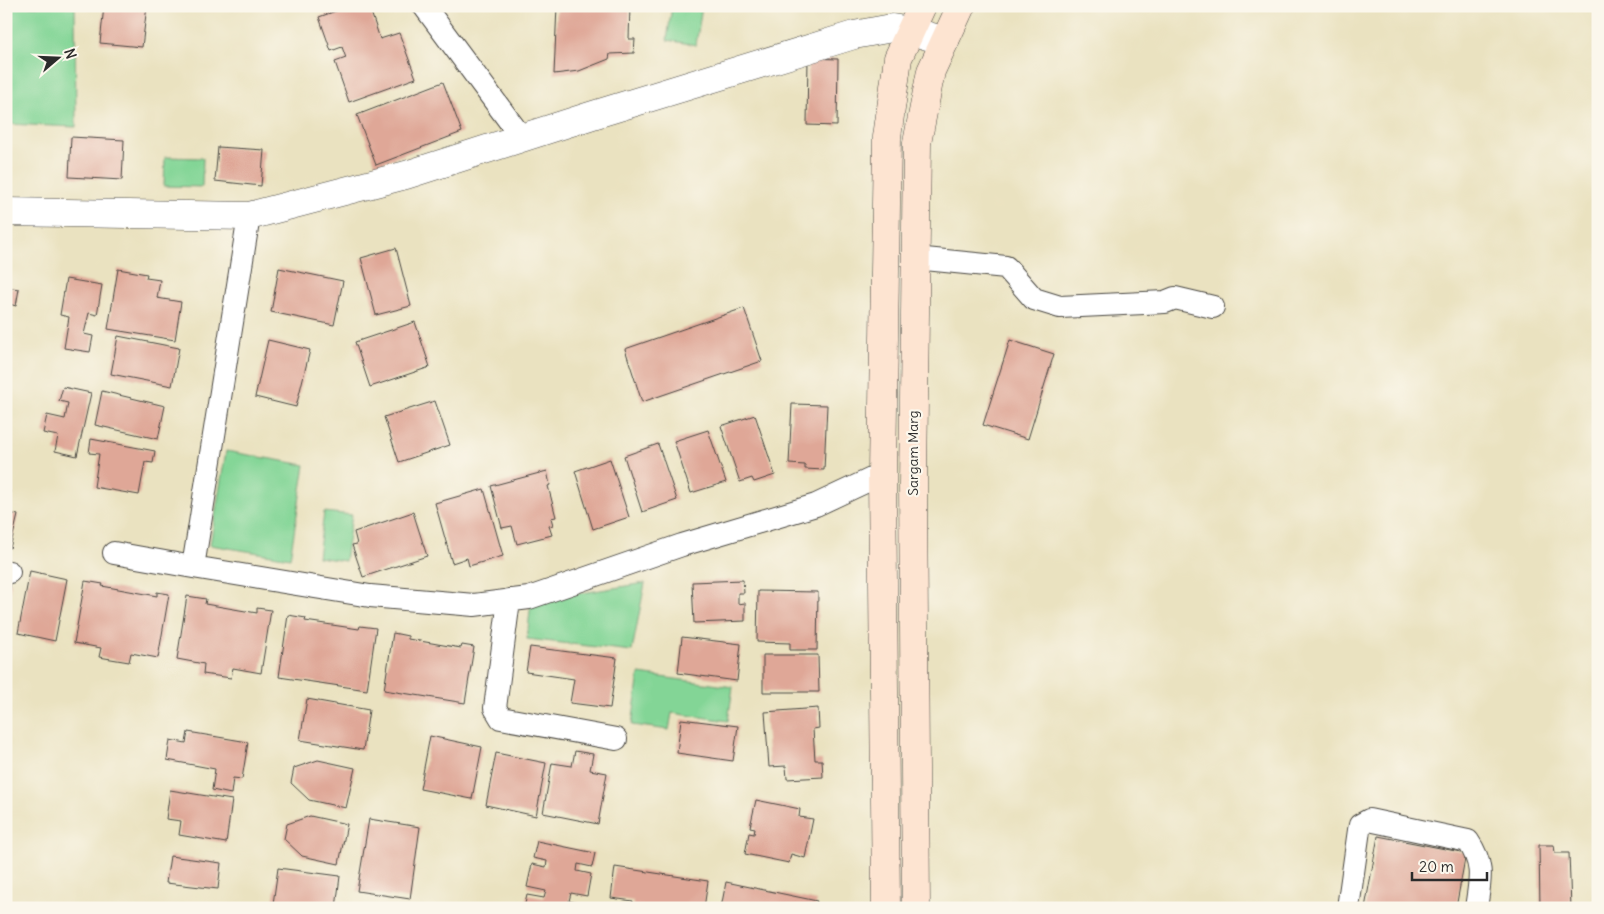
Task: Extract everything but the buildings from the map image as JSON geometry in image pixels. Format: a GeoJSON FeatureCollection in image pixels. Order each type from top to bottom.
{"type":"FeatureCollection","features":[{"type":"Feature","properties":{"kind":"main road"},"geometry":{"type":"LineString","coordinates":[[886,908],[882,474],[888,137],[898,58],[922,6]]}},
{"type":"Feature","properties":{"kind":"main road","name":"Sargam Marg"},"geometry":{"type":"LineString","coordinates":[[916,908],[913,484],[916,143],[931,71],[961,6]]}},
{"type":"Feature","properties":{"kind":"street"},"geometry":{"type":"LineString","coordinates":[[424,6],[522,138]]}},
{"type":"Feature","properties":{"kind":"street"},"geometry":{"type":"LineString","coordinates":[[6,212],[249,216],[406,175],[854,35],[892,28],[945,40]]}},
{"type":"Feature","properties":{"kind":"street"},"geometry":{"type":"LineString","coordinates":[[193,567],[249,216]]}},
{"type":"Feature","properties":{"kind":"street"},"geometry":{"type":"LineString","coordinates":[[916,258],[1006,267],[1034,299],[1060,307],[1165,302],[1175,298],[1213,307]]}},
{"type":"Feature","properties":{"kind":"street"},"geometry":{"type":"LineString","coordinates":[[114,553],[370,596],[474,605],[530,598],[682,546],[816,505],[882,474]]}},
{"type":"Feature","properties":{"kind":"street"},"geometry":{"type":"LineString","coordinates":[[509,600],[494,708],[501,718],[616,739]]}},
{"type":"Feature","properties":{"kind":"street"},"geometry":{"type":"LineString","coordinates":[[1348,908],[1360,825],[1369,820],[1468,841],[1477,854],[1481,872],[1476,908]]}},
{"type":"Feature","properties":{"kind":"green space"},"geometry":{"type":"Polygon","coordinates":[[[6,6],[75,6],[76,127],[6,124],[6,6]]]}},
{"type":"Feature","properties":{"kind":"green space"},"geometry":{"type":"Polygon","coordinates":[[[672,6],[702,6],[696,45],[667,40],[672,6]]]}},
{"type":"Feature","properties":{"kind":"green space"},"geometry":{"type":"Polygon","coordinates":[[[165,157],[203,158],[202,187],[164,186],[165,157]]]}},
{"type":"Feature","properties":{"kind":"green space"},"geometry":{"type":"Polygon","coordinates":[[[226,451],[305,465],[290,558],[210,545],[226,451]]]}},
{"type":"Feature","properties":{"kind":"green space"},"geometry":{"type":"Polygon","coordinates":[[[324,512],[352,515],[345,561],[318,557],[324,512]]]}},
{"type":"Feature","properties":{"kind":"green space"},"geometry":{"type":"Polygon","coordinates":[[[645,583],[632,651],[527,639],[531,601],[645,583]]]}},
{"type":"Feature","properties":{"kind":"green space"},"geometry":{"type":"Polygon","coordinates":[[[639,674],[733,687],[728,721],[672,713],[669,730],[632,725],[639,674]]]}}]}
